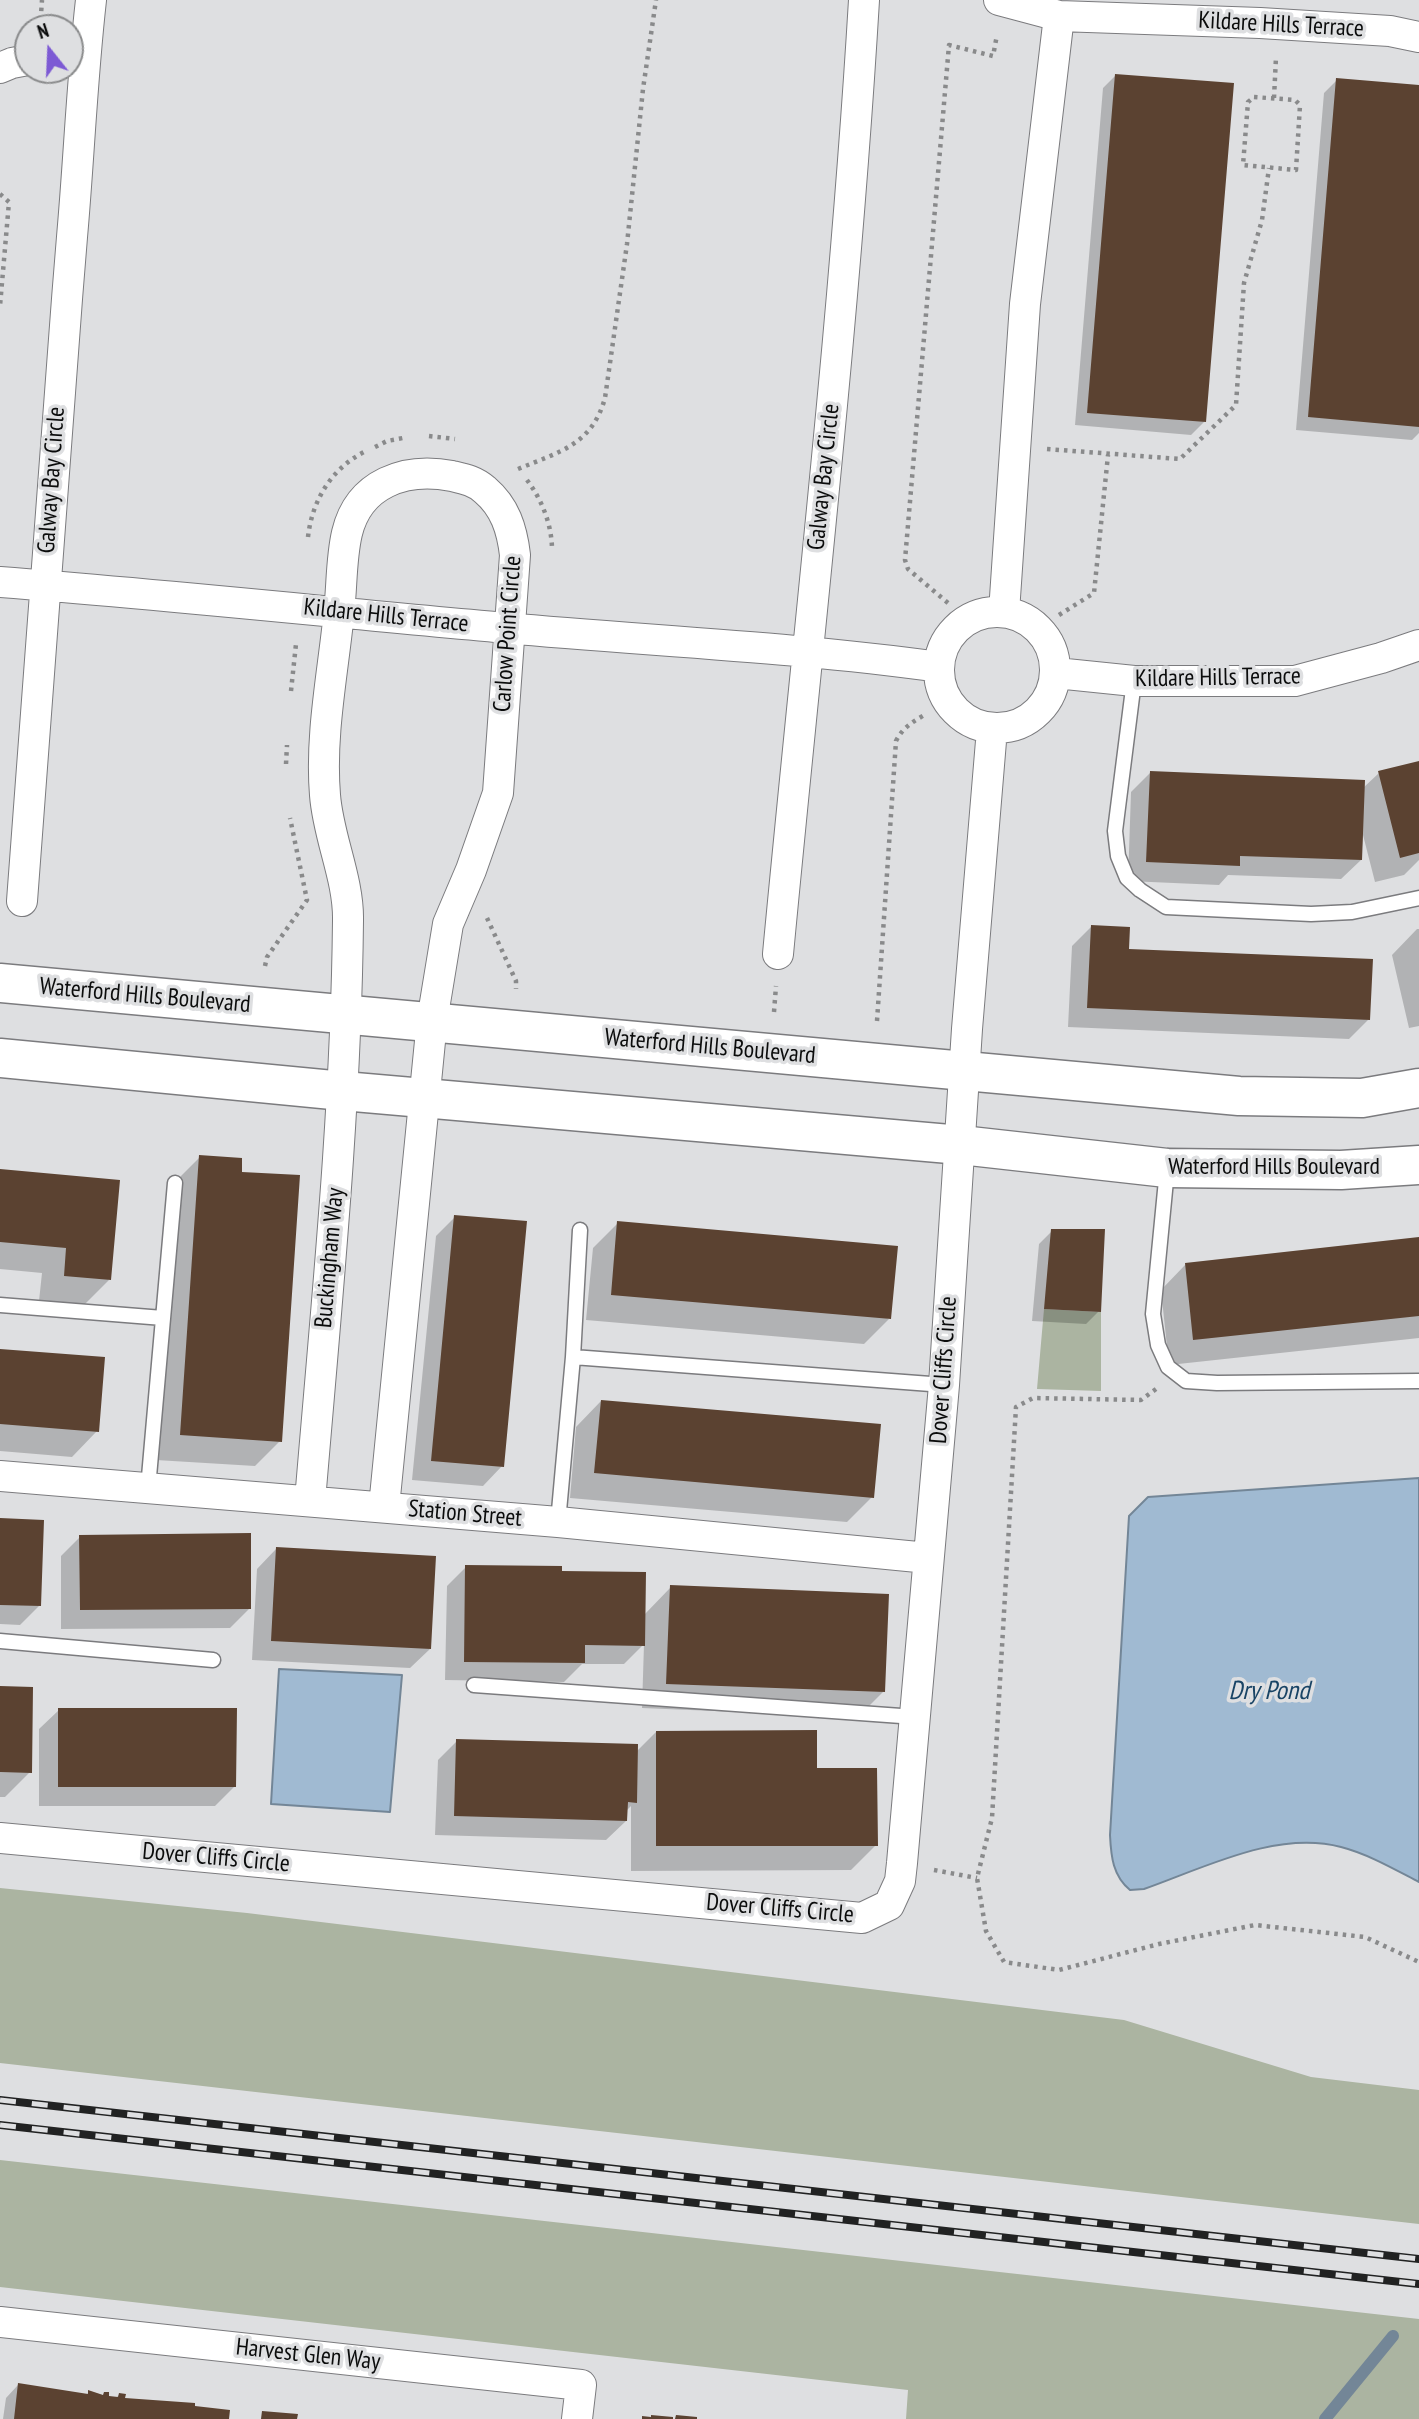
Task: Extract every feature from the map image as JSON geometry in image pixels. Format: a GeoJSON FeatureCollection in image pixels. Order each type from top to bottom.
{"type":"FeatureCollection","features":[{"type":"Feature","properties":{"kind":"street","name":"Galway Bay Circle"},"geometry":{"type":"LineString","coordinates":[[84,27],[90,0]]}},
{"type":"Feature","properties":{"kind":"street","name":"Galway Bay Circle"},"geometry":{"type":"LineString","coordinates":[[778,954],[846,260],[864,0]]}},
{"type":"Feature","properties":{"kind":"street"},"geometry":{"type":"LineString","coordinates":[[999,11],[1059,16],[1026,304],[1003,612]]}},
{"type":"Feature","properties":{"kind":"street","name":"Kildare Hills Terrace"},"geometry":{"type":"LineString","coordinates":[[1059,16],[1260,23],[1390,31],[1419,37]]}},
{"type":"Feature","properties":{"kind":"street","name":"Galway Bay Circle"},"geometry":{"type":"LineString","coordinates":[[22,901],[55,430],[80,146],[78,84]]}},
{"type":"Feature","properties":{"kind":"street","name":"Carlow Point Circle"},"geometry":{"type":"LineString","coordinates":[[346,1014],[348,917],[325,796],[326,725],[346,537],[352,516],[361,502],[393,478],[415,474],[443,474],[471,480],[486,490],[502,509],[512,531],[515,555],[498,793],[471,870],[448,924],[423,1097]]}},
{"type":"Feature","properties":{"kind":"street","name":"Kildare Hills Terrace"},"geometry":{"type":"LineString","coordinates":[[0,582],[806,652],[939,667]]}},
{"type":"Feature","properties":{"kind":"street"},"geometry":{"type":"LineString","coordinates":[[1003,612],[1019,616],[1035,625],[1047,639],[1054,655],[1056,673],[1052,692],[1042,709],[1027,721],[1009,728],[992,729],[973,724],[958,714],[947,700],[940,684],[939,667],[943,648],[952,633],[967,621],[984,614],[1003,612]]}},
{"type":"Feature","properties":{"kind":"street","name":"Kildare Hills Terrace"},"geometry":{"type":"LineString","coordinates":[[1056,673],[1134,681],[1295,681],[1419,645]]}},
{"type":"Feature","properties":{"kind":"street"},"geometry":{"type":"LineString","coordinates":[[964,1070],[992,729]]}},
{"type":"Feature","properties":{"kind":"street","name":"Waterford Hills Boulevard"},"geometry":{"type":"LineString","coordinates":[[0,983],[1239,1097],[1362,1098],[1419,1088]]}},
{"type":"Feature","properties":{"kind":"street","name":"Buckingham Way"},"geometry":{"type":"LineString","coordinates":[[310,1501],[343,1091],[346,1014]]}},
{"type":"Feature","properties":{"kind":"street","name":"Waterford Hills Boulevard"},"geometry":{"type":"LineString","coordinates":[[0,1058],[961,1146],[1167,1168],[1341,1170],[1419,1165]]}},
{"type":"Feature","properties":{"kind":"street","name":"Dover Cliffs Circle"},"geometry":{"type":"LineString","coordinates":[[0,1838],[862,1918],[889,1905],[900,1881],[902,1863],[944,1384],[964,1070]]}},
{"type":"Feature","properties":{"kind":"street"},"geometry":{"type":"LineString","coordinates":[[384,1507],[423,1097]]}},
{"type":"Feature","properties":{"kind":"street","name":"Station Street"},"geometry":{"type":"LineString","coordinates":[[0,1476],[558,1522],[929,1558]]}},
{"type":"Feature","properties":{"kind":"street","name":"Harvest Glen Way"},"geometry":{"type":"LineString","coordinates":[[0,2322],[581,2385],[577,2419]]}},
{"type":"Feature","properties":{"kind":"lane"},"geometry":{"type":"LineString","coordinates":[[1134,681],[1115,831],[1118,856],[1127,878],[1140,890],[1166,907],[1311,914],[1352,912],[1419,898]]}},
{"type":"Feature","properties":{"kind":"lane"},"geometry":{"type":"LineString","coordinates":[[1167,1168],[1153,1314],[1158,1345],[1168,1367],[1186,1381],[1217,1383],[1419,1381]]}},
{"type":"Feature","properties":{"kind":"lane"},"geometry":{"type":"LineString","coordinates":[[148,1488],[175,1183]]}},
{"type":"Feature","properties":{"kind":"lane"},"geometry":{"type":"LineString","coordinates":[[558,1522],[573,1357],[580,1230]]}},
{"type":"Feature","properties":{"kind":"lane"},"geometry":{"type":"LineString","coordinates":[[0,1305],[163,1318]]}},
{"type":"Feature","properties":{"kind":"lane"},"geometry":{"type":"LineString","coordinates":[[573,1357],[944,1384]]}},
{"type":"Feature","properties":{"kind":"lane"},"geometry":{"type":"LineString","coordinates":[[0,1642],[213,1660]]}},
{"type":"Feature","properties":{"kind":"lane"},"geometry":{"type":"LineString","coordinates":[[474,1685],[915,1717]]}},
{"type":"Feature","properties":{"kind":"path"},"geometry":{"type":"LineString","coordinates":[[518,469],[577,442],[591,431],[600,416],[605,398],[626,251],[646,65],[656,0]]}},
{"type":"Feature","properties":{"kind":"path"},"geometry":{"type":"LineString","coordinates":[[948,603],[908,569],[905,560],[949,44],[993,56],[999,11]]}},
{"type":"Feature","properties":{"kind":"path"},"geometry":{"type":"LineString","coordinates":[[1274,99],[1275,76]]}},
{"type":"Feature","properties":{"kind":"path"},"geometry":{"type":"LineString","coordinates":[[1254,97],[1295,100],[1300,105],[1296,170],[1269,168],[1243,165],[1248,102],[1254,97]]}},
{"type":"Feature","properties":{"kind":"path"},"geometry":{"type":"LineString","coordinates":[[1069,451],[1180,459],[1236,405],[1244,284],[1262,220],[1269,168]]}},
{"type":"Feature","properties":{"kind":"path"},"geometry":{"type":"LineString","coordinates":[[0,194],[9,202],[0,306]]}},
{"type":"Feature","properties":{"kind":"path"},"geometry":{"type":"LineString","coordinates":[[1059,615],[1094,593],[1108,455]]}},
{"type":"Feature","properties":{"kind":"path"},"geometry":{"type":"LineString","coordinates":[[877,1021],[896,741],[910,723],[926,714]]}},
{"type":"Feature","properties":{"kind":"path"},"geometry":{"type":"LineString","coordinates":[[1176,1373],[1141,1400],[1033,1398],[1016,1407],[992,1818],[977,1878],[986,1931],[1004,1962],[1059,1970],[1159,1944],[1255,1925],[1365,1937],[1419,1962]]}},
{"type":"Feature","properties":{"kind":"path"},"geometry":{"type":"LineString","coordinates":[[902,1863],[977,1878]]}},
{"type":"Feature","properties":{"kind":"green space"},"geometry":{"type":"Polygon","coordinates":[[[1044,1309],[1101,1312],[1101,1391],[1037,1389],[1044,1309]]]}},
{"type":"Feature","properties":{"kind":"green space"},"geometry":{"type":"Polygon","coordinates":[[[0,1888],[247,1913],[1124,2020],[1311,2077],[1419,2090],[1419,2224],[0,2063],[0,1888]]]}},
{"type":"Feature","properties":{"kind":"green space"},"geometry":{"type":"Polygon","coordinates":[[[0,2160],[1419,2319],[1419,2419],[906,2419],[908,2390],[0,2287],[0,2160]]]}},
{"type":"Feature","properties":{"kind":"water","name":"Dry Pond"},"geometry":{"type":"Polygon","coordinates":[[[1419,1478],[1419,1882],[1351,1850],[1316,1843],[1291,1843],[1241,1854],[1144,1889],[1130,1890],[1120,1879],[1114,1866],[1110,1835],[1129,1516],[1148,1497],[1419,1478]]]}},
{"type":"Feature","properties":{"kind":"water"},"geometry":{"type":"Polygon","coordinates":[[[279,1669],[402,1675],[390,1812],[271,1804],[279,1669]]]}},
{"type":"Feature","properties":{"kind":"building"},"geometry":{"type":"Polygon","coordinates":[[[1115,74],[1234,83],[1206,422],[1087,413],[1115,74]]]}},
{"type":"Feature","properties":{"kind":"building"},"geometry":{"type":"Polygon","coordinates":[[[1336,78],[1419,85],[1419,427],[1308,417],[1336,78]]]}},
{"type":"Feature","properties":{"kind":"building"},"geometry":{"type":"Polygon","coordinates":[[[1419,761],[1419,853],[1400,858],[1378,771],[1419,761]]]}},
{"type":"Feature","properties":{"kind":"building"},"geometry":{"type":"Polygon","coordinates":[[[1150,771],[1365,780],[1362,860],[1240,856],[1240,866],[1146,862],[1150,771]]]}},
{"type":"Feature","properties":{"kind":"building"},"geometry":{"type":"Polygon","coordinates":[[[1091,925],[1130,927],[1129,949],[1373,959],[1370,1020],[1087,1008],[1091,925]]]}},
{"type":"Feature","properties":{"kind":"building"},"geometry":{"type":"Polygon","coordinates":[[[199,1155],[242,1158],[242,1172],[300,1175],[282,1442],[180,1435],[199,1155]]]}},
{"type":"Feature","properties":{"kind":"building"},"geometry":{"type":"Polygon","coordinates":[[[0,1169],[120,1180],[111,1280],[64,1276],[66,1248],[0,1242],[0,1169]]]}},
{"type":"Feature","properties":{"kind":"building"},"geometry":{"type":"Polygon","coordinates":[[[454,1215],[527,1221],[504,1467],[431,1461],[454,1215]]]}},
{"type":"Feature","properties":{"kind":"building"},"geometry":{"type":"Polygon","coordinates":[[[617,1221],[898,1246],[891,1319],[611,1295],[617,1221]]]}},
{"type":"Feature","properties":{"kind":"building"},"geometry":{"type":"Polygon","coordinates":[[[1051,1229],[1105,1229],[1101,1312],[1044,1309],[1051,1229]]]}},
{"type":"Feature","properties":{"kind":"building"},"geometry":{"type":"Polygon","coordinates":[[[1419,1237],[1419,1316],[1193,1340],[1185,1263],[1419,1237]]]}},
{"type":"Feature","properties":{"kind":"building"},"geometry":{"type":"Polygon","coordinates":[[[0,1349],[105,1357],[99,1432],[0,1424],[0,1349]]]}},
{"type":"Feature","properties":{"kind":"building"},"geometry":{"type":"Polygon","coordinates":[[[601,1400],[881,1424],[874,1498],[594,1473],[601,1400]]]}},
{"type":"Feature","properties":{"kind":"building"},"geometry":{"type":"Polygon","coordinates":[[[0,1518],[44,1520],[41,1606],[0,1605],[0,1518]]]}},
{"type":"Feature","properties":{"kind":"building"},"geometry":{"type":"Polygon","coordinates":[[[251,1533],[251,1609],[80,1610],[79,1535],[251,1533]]]}},
{"type":"Feature","properties":{"kind":"building"},"geometry":{"type":"Polygon","coordinates":[[[276,1547],[436,1556],[431,1649],[271,1641],[276,1547]]]}},
{"type":"Feature","properties":{"kind":"building"},"geometry":{"type":"Polygon","coordinates":[[[465,1565],[562,1566],[562,1571],[646,1572],[645,1646],[585,1645],[585,1663],[464,1662],[465,1565]]]}},
{"type":"Feature","properties":{"kind":"building"},"geometry":{"type":"Polygon","coordinates":[[[670,1585],[889,1594],[885,1692],[666,1684],[670,1585]]]}},
{"type":"Feature","properties":{"kind":"building"},"geometry":{"type":"Polygon","coordinates":[[[0,1686],[33,1687],[32,1773],[0,1772],[0,1686]]]}},
{"type":"Feature","properties":{"kind":"building"},"geometry":{"type":"Polygon","coordinates":[[[58,1708],[237,1708],[236,1787],[58,1787],[58,1708]]]}},
{"type":"Feature","properties":{"kind":"building"},"geometry":{"type":"Polygon","coordinates":[[[817,1730],[817,1768],[877,1768],[878,1846],[656,1846],[656,1731],[817,1730]]]}},
{"type":"Feature","properties":{"kind":"building"},"geometry":{"type":"Polygon","coordinates":[[[456,1739],[638,1744],[637,1803],[628,1802],[627,1821],[454,1816],[456,1739]]]}},
{"type":"Feature","properties":{"kind":"building"},"geometry":{"type":"Polygon","coordinates":[[[18,2383],[88,2394],[88,2390],[103,2395],[104,2392],[109,2392],[109,2396],[118,2397],[119,2393],[126,2394],[125,2398],[195,2403],[195,2406],[230,2410],[229,2419],[14,2419],[18,2383]]]}},
{"type":"Feature","properties":{"kind":"building"},"geometry":{"type":"Polygon","coordinates":[[[262,2411],[298,2414],[297,2419],[261,2419],[262,2411]]]}},
{"type":"Feature","properties":{"kind":"building"},"geometry":{"type":"Polygon","coordinates":[[[676,2415],[697,2417],[697,2419],[675,2419],[676,2415]]]}},
{"type":"Feature","properties":{"kind":"building"},"geometry":{"type":"Polygon","coordinates":[[[642,2416],[673,2419],[642,2419],[642,2416]]]}},
{"type":"Feature","properties":{"kind":"waterway"},"geometry":{"type":"LineString","coordinates":[[1325,2419],[1393,2336]]}},
{"type":"Feature","properties":{"kind":"railway"},"geometry":{"type":"LineString","coordinates":[[0,2100],[1419,2259]]}},
{"type":"Feature","properties":{"kind":"railway"},"geometry":{"type":"LineString","coordinates":[[0,2125],[1419,2284]]}}]}
